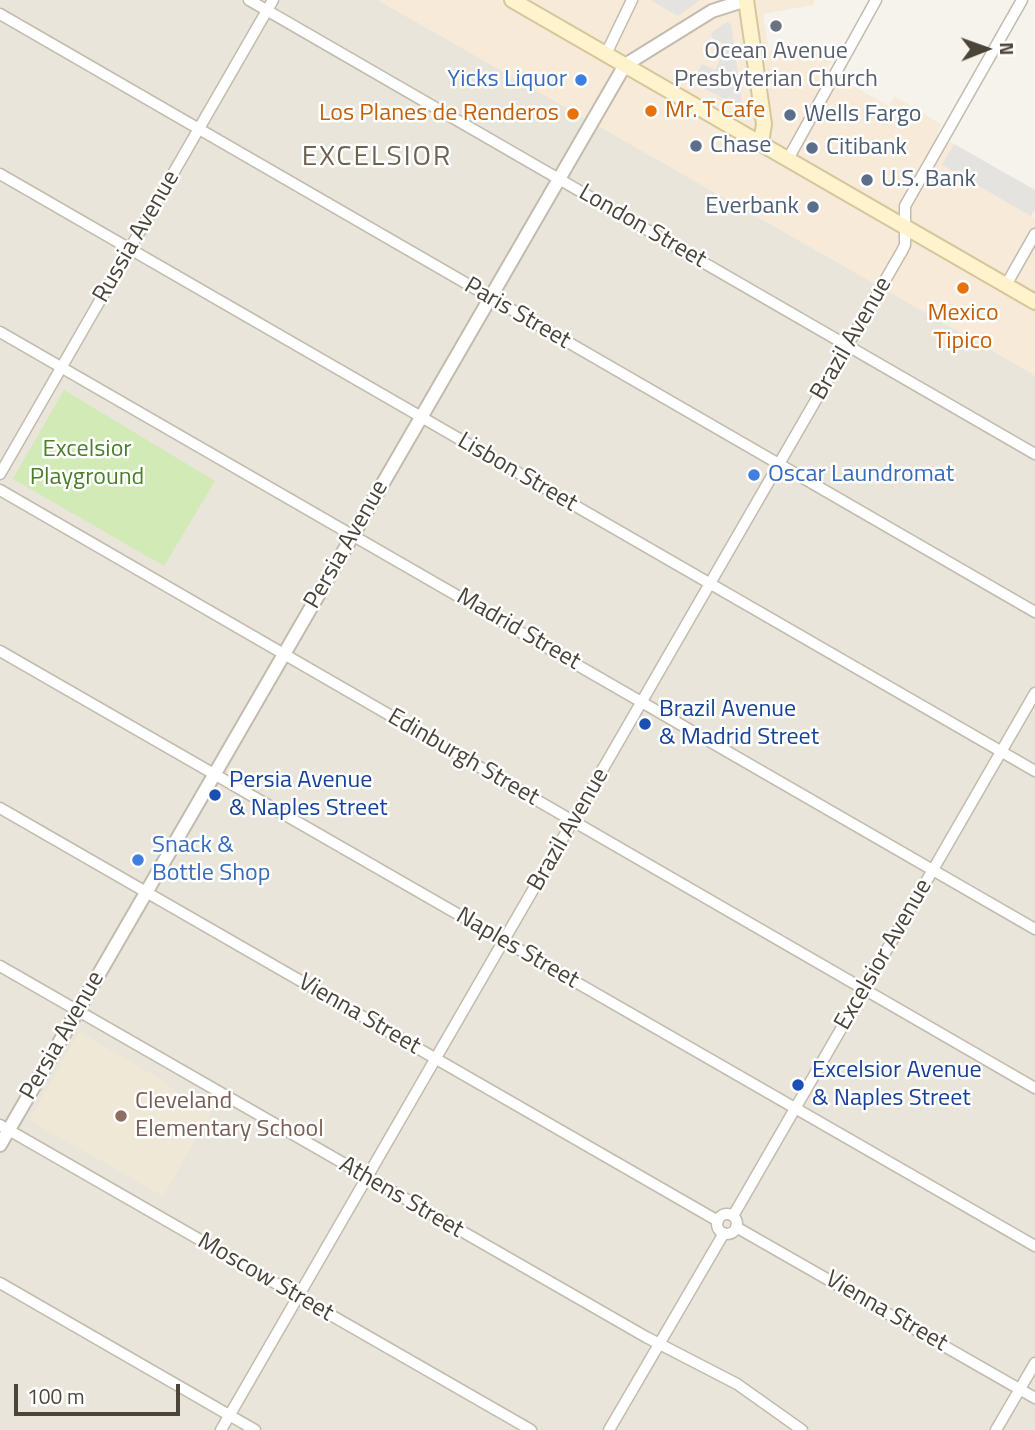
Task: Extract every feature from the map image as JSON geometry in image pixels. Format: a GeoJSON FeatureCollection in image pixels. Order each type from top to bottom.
{"type":"FeatureCollection","features":[{"type":"Feature","properties":{"kind":"main road"},"geometry":{"type":"LineString","coordinates":[[512,0],[1035,302]]}},
{"type":"Feature","properties":{"kind":"main road"},"geometry":{"type":"LineString","coordinates":[[746,0],[764,124],[761,144]]}},
{"type":"Feature","properties":{"kind":"street","name":"London Street"},"geometry":{"type":"LineString","coordinates":[[249,0],[1035,454]]}},
{"type":"Feature","properties":{"kind":"street","name":"Russia Avenue"},"geometry":{"type":"LineString","coordinates":[[0,474],[273,0]]}},
{"type":"Feature","properties":{"kind":"street"},"geometry":{"type":"LineString","coordinates":[[606,54],[632,0]]}},
{"type":"Feature","properties":{"kind":"street","name":"Persia Avenue"},"geometry":{"type":"LineString","coordinates":[[0,1145],[4,1128],[77,1011],[625,65],[712,11],[746,0]]}},
{"type":"Feature","properties":{"kind":"street"},"geometry":{"type":"LineString","coordinates":[[788,159],[876,0]]}},
{"type":"Feature","properties":{"kind":"street","name":"Brazil Avenue"},"geometry":{"type":"LineString","coordinates":[[221,1430],[905,245],[905,206],[1022,0]]}},
{"type":"Feature","properties":{"kind":"street","name":"Paris Street"},"geometry":{"type":"LineString","coordinates":[[0,14],[1035,612]]}},
{"type":"Feature","properties":{"kind":"street","name":"Lisbon Street"},"geometry":{"type":"LineString","coordinates":[[0,174],[1035,771]]}},
{"type":"Feature","properties":{"kind":"street"},"geometry":{"type":"LineString","coordinates":[[1006,285],[1035,234]]}},
{"type":"Feature","properties":{"kind":"street","name":"Madrid Street"},"geometry":{"type":"LineString","coordinates":[[0,332],[1035,929]]}},
{"type":"Feature","properties":{"kind":"street","name":"Edinburgh Street"},"geometry":{"type":"LineString","coordinates":[[0,490],[1035,1088]]}},
{"type":"Feature","properties":{"kind":"street","name":"Naples Street"},"geometry":{"type":"LineString","coordinates":[[0,651],[1035,1246]]}},
{"type":"Feature","properties":{"kind":"street","name":"Excelsior Avenue"},"geometry":{"type":"LineString","coordinates":[[735,1222],[863,989],[1035,693]]}},
{"type":"Feature","properties":{"kind":"street","name":"Vienna Street"},"geometry":{"type":"LineString","coordinates":[[0,808],[718,1220]]}},
{"type":"Feature","properties":{"kind":"street","name":"Athens Street"},"geometry":{"type":"LineString","coordinates":[[0,966],[367,1178],[660,1344],[737,1384],[802,1430]]}},
{"type":"Feature","properties":{"kind":"street","name":"Moscow Street"},"geometry":{"type":"LineString","coordinates":[[4,1128],[531,1430]]}},
{"type":"Feature","properties":{"kind":"street"},"geometry":{"type":"LineString","coordinates":[[726,1214],[735,1222],[731,1233],[723,1233],[718,1226],[718,1220],[726,1214]]}},
{"type":"Feature","properties":{"kind":"street","name":"Vienna Street"},"geometry":{"type":"LineString","coordinates":[[735,1222],[1035,1398]]}},
{"type":"Feature","properties":{"kind":"street"},"geometry":{"type":"LineString","coordinates":[[609,1430],[723,1233]]}},
{"type":"Feature","properties":{"kind":"street"},"geometry":{"type":"LineString","coordinates":[[0,1283],[256,1430]]}},
{"type":"Feature","properties":{"kind":"street"},"geometry":{"type":"LineString","coordinates":[[996,1430],[1035,1363]]}},
{"type":"Feature","properties":{"kind":"shaded area"},"geometry":{"type":"Polygon","coordinates":[[[0,0],[378,0],[1035,375],[1035,1430],[0,1430],[0,0]]]}},
{"type":"Feature","properties":{"kind":"shaded area"},"geometry":{"type":"Polygon","coordinates":[[[378,0],[814,0],[814,5],[763,14],[769,51],[807,46],[832,60],[826,71],[889,106],[894,96],[941,124],[937,134],[1035,190],[1035,210],[1032,216],[1035,219],[1035,375],[378,0]]]}},
{"type":"Feature","properties":{"kind":"shaded area"},"geometry":{"type":"Polygon","coordinates":[[[650,0],[700,0],[678,16],[650,0]]]}},
{"type":"Feature","properties":{"kind":"shaded area"},"geometry":{"type":"Polygon","coordinates":[[[727,22],[731,24],[743,109],[692,82],[702,64],[715,70],[727,45],[712,38],[711,33],[727,22]]]}},
{"type":"Feature","properties":{"kind":"shaded area"},"geometry":{"type":"Polygon","coordinates":[[[954,144],[1035,190],[1035,209],[1031,216],[942,165],[954,144]]]}},
{"type":"Feature","properties":{"kind":"shaded area","name":"Cleveland Elementary School"},"geometry":{"type":"Polygon","coordinates":[[[79,1032],[212,1112],[163,1196],[29,1120],[79,1032]]]}},
{"type":"Feature","properties":{"kind":"green space","name":"Excelsior Playground"},"geometry":{"type":"Polygon","coordinates":[[[64,390],[215,481],[164,566],[13,479],[64,390]]]}},
{"type":"Feature","properties":{"kind":"place","name":"Ocean Avenue Presbyterian Church"},"geometry":{"type":"Point","coordinates":[776,26]}},
{"type":"Feature","properties":{"kind":"place","name":"Yicks Liquor"},"geometry":{"type":"Point","coordinates":[581,80]}},
{"type":"Feature","properties":{"kind":"place","name":"Mr. T Cafe"},"geometry":{"type":"Point","coordinates":[651,111]}},
{"type":"Feature","properties":{"kind":"place","name":"Los Planes de Renderos"},"geometry":{"type":"Point","coordinates":[573,114]}},
{"type":"Feature","properties":{"kind":"place","name":"Wells Fargo"},"geometry":{"type":"Point","coordinates":[790,115]}},
{"type":"Feature","properties":{"kind":"place","name":"Chase"},"geometry":{"type":"Point","coordinates":[696,146]}},
{"type":"Feature","properties":{"kind":"place","name":"Citibank"},"geometry":{"type":"Point","coordinates":[812,148]}},
{"type":"Feature","properties":{"kind":"place","name":"U.S. Bank"},"geometry":{"type":"Point","coordinates":[867,180]}},
{"type":"Feature","properties":{"kind":"place","name":"Everbank"},"geometry":{"type":"Point","coordinates":[813,207]}},
{"type":"Feature","properties":{"kind":"place","name":"Mexico Tipico"},"geometry":{"type":"Point","coordinates":[963,288]}},
{"type":"Feature","properties":{"kind":"place","name":"Oscar Laundromat"},"geometry":{"type":"Point","coordinates":[754,475]}},
{"type":"Feature","properties":{"kind":"place","name":"Brazil Avenue & Madrid Street"},"geometry":{"type":"Point","coordinates":[645,724]}},
{"type":"Feature","properties":{"kind":"place","name":"Persia Avenue & Naples Street"},"geometry":{"type":"Point","coordinates":[215,795]}},
{"type":"Feature","properties":{"kind":"place","name":"Snack & Bottle Shop"},"geometry":{"type":"Point","coordinates":[138,860]}},
{"type":"Feature","properties":{"kind":"place","name":"Excelsior Avenue & Naples Street"},"geometry":{"type":"Point","coordinates":[798,1085]}},
{"type":"Feature","properties":{"kind":"place","name":"Cleveland Elementary School"},"geometry":{"type":"Point","coordinates":[121,1116]}},
{"type":"Feature","properties":{"kind":"district","name":"EXCELSIOR"},"geometry":{"type":"Point","coordinates":[377,158]}}]}
